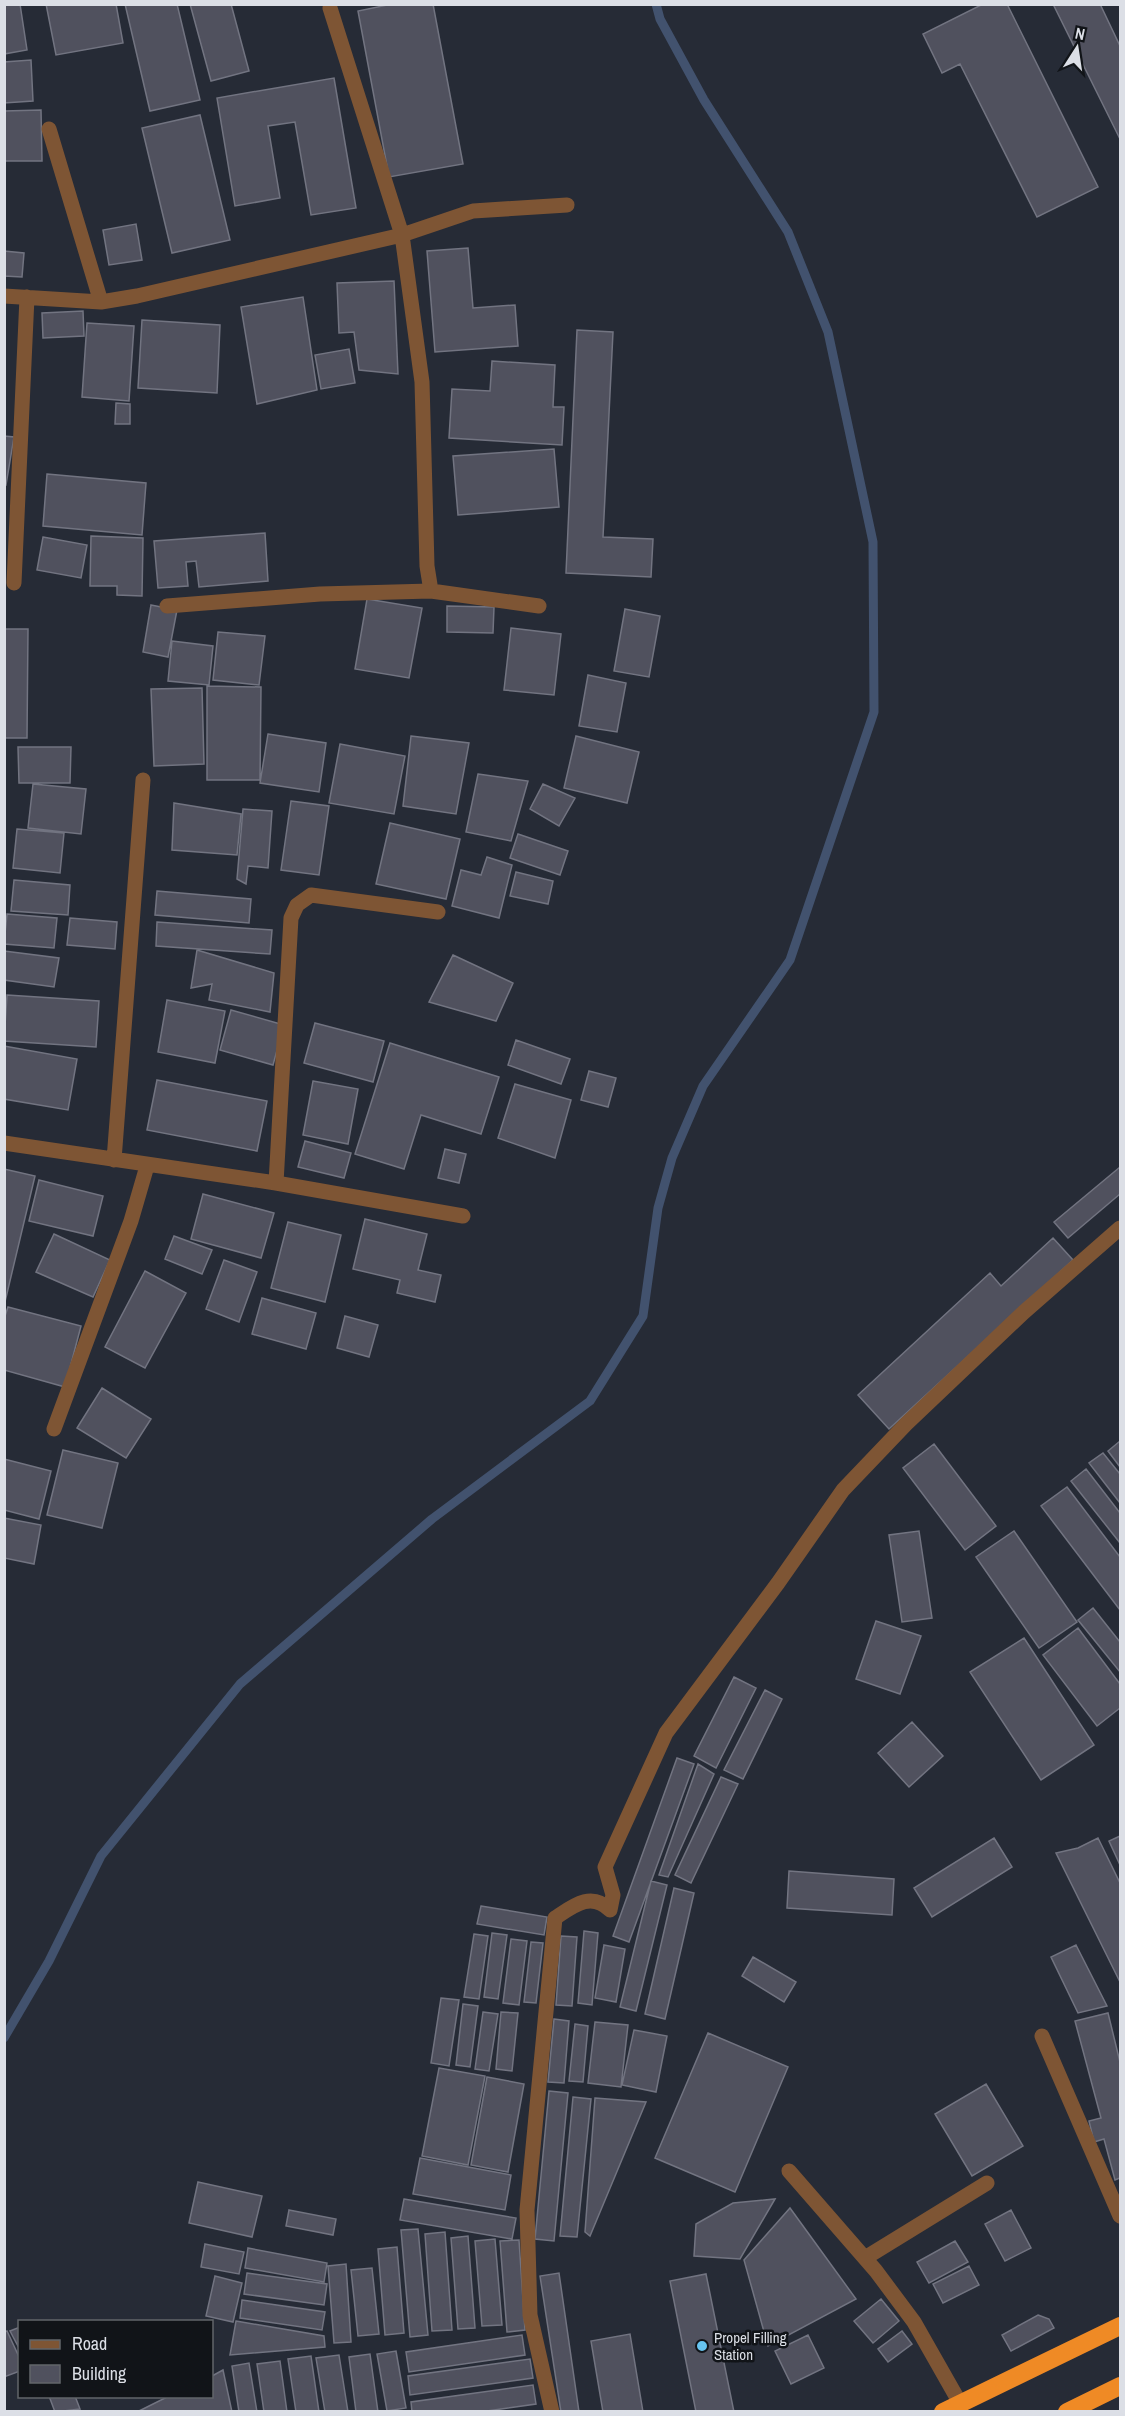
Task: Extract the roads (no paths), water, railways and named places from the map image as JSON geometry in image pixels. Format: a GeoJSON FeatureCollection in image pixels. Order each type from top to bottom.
{"type":"FeatureCollection","features":[{"type":"Feature","properties":{"kind":"highway"},"geometry":{"type":"LineString","coordinates":[[942,2412],[1120,2326]]}},
{"type":"Feature","properties":{"kind":"highway"},"geometry":{"type":"LineString","coordinates":[[1066,2412],[1120,2386]]}},
{"type":"Feature","properties":{"kind":"street"},"geometry":{"type":"LineString","coordinates":[[330,8],[402,235],[422,382],[427,566],[431,591]]}},
{"type":"Feature","properties":{"kind":"street"},"geometry":{"type":"LineString","coordinates":[[49,129],[101,302]]}},
{"type":"Feature","properties":{"kind":"street"},"geometry":{"type":"LineString","coordinates":[[4,296],[101,302],[149,294],[402,235],[473,211],[567,205]]}},
{"type":"Feature","properties":{"kind":"street"},"geometry":{"type":"LineString","coordinates":[[14,583],[27,297]]}},
{"type":"Feature","properties":{"kind":"street"},"geometry":{"type":"LineString","coordinates":[[167,606],[320,594],[431,591],[539,606]]}},
{"type":"Feature","properties":{"kind":"street"},"geometry":{"type":"LineString","coordinates":[[114,1160],[143,780]]}},
{"type":"Feature","properties":{"kind":"street"},"geometry":{"type":"LineString","coordinates":[[276,1183],[291,918],[297,905],[311,895],[438,912]]}},
{"type":"Feature","properties":{"kind":"street"},"geometry":{"type":"LineString","coordinates":[[4,1143],[147,1166],[276,1183],[463,1216]]}},
{"type":"Feature","properties":{"kind":"street"},"geometry":{"type":"LineString","coordinates":[[54,1429],[131,1221],[147,1166]]}},
{"type":"Feature","properties":{"kind":"street"},"geometry":{"type":"LineString","coordinates":[[552,2412],[531,2315],[526,2210],[555,1918],[582,1901],[592,1899],[602,1902],[609,1910],[613,1895],[605,1867],[666,1733],[843,1490],[906,1424],[1024,1312],[1120,1228]]}},
{"type":"Feature","properties":{"kind":"street"},"geometry":{"type":"LineString","coordinates":[[1042,2036],[1120,2216]]}},
{"type":"Feature","properties":{"kind":"street"},"geometry":{"type":"LineString","coordinates":[[789,2171],[865,2258],[914,2322],[960,2403]]}},
{"type":"Feature","properties":{"kind":"street"},"geometry":{"type":"LineString","coordinates":[[865,2258],[987,2183]]}},
{"type":"Feature","properties":{"kind":"waterway"},"geometry":{"type":"LineString","coordinates":[[4,2038],[49,1961],[101,1856],[240,1684],[432,1519],[590,1401],[643,1316],[658,1208],[672,1158],[703,1086],[790,960],[874,712],[873,542],[828,332],[788,232],[704,100],[660,19],[656,4]]}},
{"type":"Feature","properties":{"kind":"place","name":"Propel Filling Station"},"geometry":{"type":"Point","coordinates":[702,2346]}}]}
